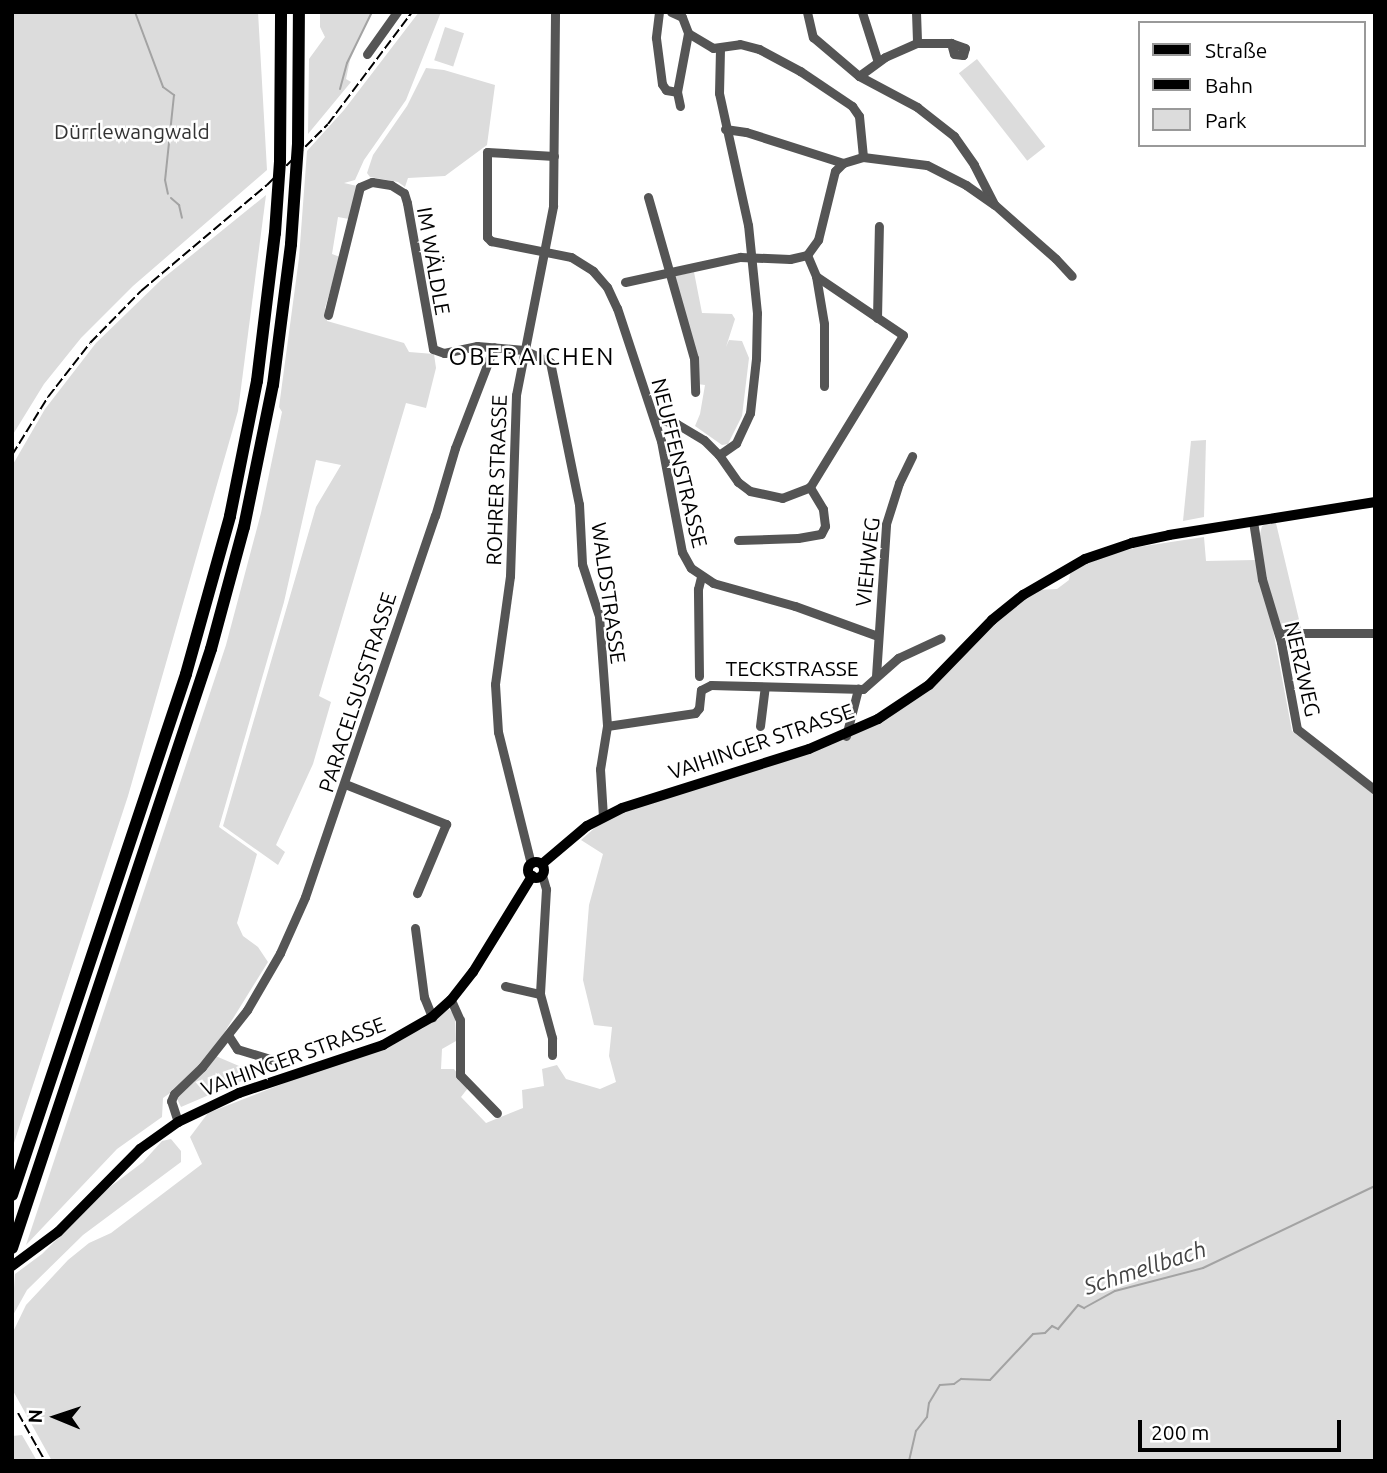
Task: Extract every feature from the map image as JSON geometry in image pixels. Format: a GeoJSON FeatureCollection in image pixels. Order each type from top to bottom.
{"type":"FeatureCollection","features":[{"type":"Feature","properties":{"kind":"highway"},"geometry":{"type":"LineString","coordinates":[[12,1195],[186,674],[230,516],[257,381],[271,279],[280,161],[281,12]]}},
{"type":"Feature","properties":{"kind":"highway"},"geometry":{"type":"LineString","coordinates":[[12,1248],[191,711],[233,571],[273,385],[291,244],[298,144],[299,12]]}},
{"type":"Feature","properties":{"kind":"main road","name":"VAIHINGER STRASSE"},"geometry":{"type":"LineString","coordinates":[[12,1266],[39,1248],[131,1156],[178,1122],[239,1093],[383,1045],[432,1017],[451,1000],[473,972],[536,870],[603,817],[624,807],[846,736],[899,707],[929,685],[979,634],[1023,595],[1085,559],[1144,540],[1375,502]]}},
{"type":"Feature","properties":{"kind":"street"},"geometry":{"type":"LineString","coordinates":[[367,54],[397,12]]}},
{"type":"Feature","properties":{"kind":"street","name":"ROHRER STRASSE"},"geometry":{"type":"LineString","coordinates":[[552,1055],[552,1038],[540,994],[546,889],[536,870],[508,781],[495,710],[496,675],[510,576],[512,429],[524,351],[553,206],[555,12]]}},
{"type":"Feature","properties":{"kind":"street"},"geometry":{"type":"LineString","coordinates":[[659,12],[656,38],[662,84],[666,90],[677,92]]}},
{"type":"Feature","properties":{"kind":"street"},"geometry":{"type":"LineString","coordinates":[[671,12],[686,15],[688,33],[677,92],[680,106]]}},
{"type":"Feature","properties":{"kind":"street"},"geometry":{"type":"LineString","coordinates":[[807,12],[813,37],[859,76],[917,107],[954,136],[974,165],[995,205]]}},
{"type":"Feature","properties":{"kind":"street"},"geometry":{"type":"LineString","coordinates":[[862,12],[878,62]]}},
{"type":"Feature","properties":{"kind":"street"},"geometry":{"type":"LineString","coordinates":[[916,12],[917,43]]}},
{"type":"Feature","properties":{"kind":"street"},"geometry":{"type":"LineString","coordinates":[[688,33],[713,48],[740,44],[759,49],[800,71],[852,106],[859,116],[863,157]]}},
{"type":"Feature","properties":{"kind":"street"},"geometry":{"type":"LineString","coordinates":[[859,76],[878,62],[917,43],[951,43]]}},
{"type":"Feature","properties":{"kind":"street"},"geometry":{"type":"LineString","coordinates":[[719,455],[736,443],[743,432],[752,401],[757,324],[753,255],[719,93],[720,49]]}},
{"type":"Feature","properties":{"kind":"street"},"geometry":{"type":"LineString","coordinates":[[725,129],[758,135],[843,163],[863,157],[927,165],[966,185],[995,205],[1072,276]]}},
{"type":"Feature","properties":{"kind":"street","name":"NEUFFENSTRASSE"},"geometry":{"type":"LineString","coordinates":[[554,156],[493,150],[485,154],[487,237],[491,241],[546,250],[582,263],[607,287],[654,418],[682,552],[701,577],[878,636]]}},
{"type":"Feature","properties":{"kind":"street"},"geometry":{"type":"LineString","coordinates":[[625,282],[753,255],[790,259],[807,255],[818,240],[832,178],[843,163]]}},
{"type":"Feature","properties":{"kind":"street","name":"IM WÄLDLE"},"geometry":{"type":"LineString","coordinates":[[328,315],[360,187],[372,182],[391,185],[404,193],[407,203],[432,347],[444,354],[470,347],[494,347]]}},
{"type":"Feature","properties":{"kind":"street"},"geometry":{"type":"LineString","coordinates":[[648,197],[694,358],[695,392]]}},
{"type":"Feature","properties":{"kind":"street"},"geometry":{"type":"LineString","coordinates":[[877,318],[879,226]]}},
{"type":"Feature","properties":{"kind":"street"},"geometry":{"type":"LineString","coordinates":[[807,255],[816,276],[824,324],[824,386]]}},
{"type":"Feature","properties":{"kind":"street"},"geometry":{"type":"LineString","coordinates":[[654,418],[684,427],[719,455],[738,482],[761,495],[782,498],[810,487],[903,335],[816,276]]}},
{"type":"Feature","properties":{"kind":"street"},"geometry":{"type":"LineString","coordinates":[[494,347],[524,351]]}},
{"type":"Feature","properties":{"kind":"street","name":"PARACELSUSSTRASSE"},"geometry":{"type":"LineString","coordinates":[[178,1122],[171,1101],[174,1094],[228,1035],[263,984],[293,926],[345,784],[454,448],[494,347]]}},
{"type":"Feature","properties":{"kind":"street","name":"WALDSTRASSE"},"geometry":{"type":"LineString","coordinates":[[524,351],[544,357],[553,371],[579,504],[582,564],[599,617],[607,726],[600,769],[603,817]]}},
{"type":"Feature","properties":{"kind":"street","name":"VIEHWEG"},"geometry":{"type":"LineString","coordinates":[[876,676],[886,524],[899,483],[912,456]]}},
{"type":"Feature","properties":{"kind":"street"},"geometry":{"type":"LineString","coordinates":[[738,540],[798,538],[821,534],[825,526],[823,509],[810,487]]}},
{"type":"Feature","properties":{"kind":"street","name":"NERZWEG"},"geometry":{"type":"LineString","coordinates":[[1254,521],[1262,579],[1279,633],[1297,729],[1375,790]]}},
{"type":"Feature","properties":{"kind":"street"},"geometry":{"type":"LineString","coordinates":[[699,676],[698,589],[701,577]]}},
{"type":"Feature","properties":{"kind":"street"},"geometry":{"type":"LineString","coordinates":[[1279,633],[1375,633]]}},
{"type":"Feature","properties":{"kind":"street","name":"TECKSTRASSE"},"geometry":{"type":"LineString","coordinates":[[607,726],[695,713],[699,708],[701,690],[705,686],[858,690],[871,684],[876,676],[898,658],[941,638]]}},
{"type":"Feature","properties":{"kind":"street"},"geometry":{"type":"LineString","coordinates":[[760,726],[765,688]]}},
{"type":"Feature","properties":{"kind":"street"},"geometry":{"type":"LineString","coordinates":[[846,736],[858,690]]}},
{"type":"Feature","properties":{"kind":"street"},"geometry":{"type":"LineString","coordinates":[[345,784],[446,824],[416,893]]}},
{"type":"Feature","properties":{"kind":"street"},"geometry":{"type":"LineString","coordinates":[[415,928],[424,997],[432,1017]]}},
{"type":"Feature","properties":{"kind":"street"},"geometry":{"type":"LineString","coordinates":[[505,986],[540,994]]}},
{"type":"Feature","properties":{"kind":"street"},"geometry":{"type":"LineString","coordinates":[[451,1000],[459,1015],[460,1074],[497,1113]]}},
{"type":"Feature","properties":{"kind":"street"},"geometry":{"type":"LineString","coordinates":[[228,1035],[237,1049],[274,1060]]}},
{"type":"Feature","properties":{"kind":"green space","name":"Dürrlewangwald"},"geometry":{"type":"Polygon","coordinates":[[[12,12],[258,12],[267,170],[133,286],[81,338],[44,384],[12,436],[12,12]]]}},
{"type":"Feature","properties":{"kind":"green space"},"geometry":{"type":"Polygon","coordinates":[[[320,12],[371,12],[350,60],[346,79],[351,82],[308,134],[309,59],[325,37],[320,27],[320,12]]]}},
{"type":"Feature","properties":{"kind":"green space"},"geometry":{"type":"Polygon","coordinates":[[[419,12],[441,12],[406,100],[364,160],[355,180],[344,183],[357,186],[349,219],[338,217],[332,254],[340,257],[325,308],[327,321],[404,343],[409,352],[434,354],[436,368],[426,408],[406,403],[319,696],[331,702],[313,764],[276,845],[285,852],[278,865],[223,826],[316,507],[341,465],[316,460],[284,602],[219,827],[257,854],[237,923],[243,936],[258,947],[268,962],[211,1054],[258,1074],[181,1107],[173,1091],[163,1098],[162,1117],[117,1149],[26,1245],[226,645],[261,513],[282,412],[279,407],[299,258],[307,151],[344,110],[419,12]]]}},
{"type":"Feature","properties":{"kind":"green space"},"geometry":{"type":"Polygon","coordinates":[[[445,27],[464,33],[453,66],[434,60],[445,27]]]}},
{"type":"Feature","properties":{"kind":"green space"},"geometry":{"type":"Polygon","coordinates":[[[977,59],[1045,146],[1027,161],[959,73],[977,59]]]}},
{"type":"Feature","properties":{"kind":"green space"},"geometry":{"type":"Polygon","coordinates":[[[426,68],[444,70],[495,85],[487,145],[445,176],[408,178],[405,187],[398,182],[370,177],[367,173],[373,155],[407,106],[426,68]]]}},
{"type":"Feature","properties":{"kind":"green space"},"geometry":{"type":"Polygon","coordinates":[[[266,195],[238,411],[128,796],[12,1149],[12,466],[45,409],[96,343],[161,280],[266,195]]]}},
{"type":"Feature","properties":{"kind":"green space"},"geometry":{"type":"Polygon","coordinates":[[[694,272],[702,313],[732,314],[735,319],[726,347],[729,340],[742,341],[749,358],[742,416],[728,444],[722,445],[695,426],[705,385],[697,384],[674,276],[694,272]]]}},
{"type":"Feature","properties":{"kind":"green space"},"geometry":{"type":"Polygon","coordinates":[[[1206,440],[1204,517],[1183,521],[1191,441],[1206,440]]]}},
{"type":"Feature","properties":{"kind":"green space"},"geometry":{"type":"Polygon","coordinates":[[[1275,519],[1301,628],[1273,630],[1292,731],[1375,795],[1375,1461],[52,1461],[12,1389],[12,1334],[26,1305],[68,1260],[89,1243],[111,1233],[202,1164],[190,1137],[208,1113],[422,1029],[449,1009],[455,1015],[456,1041],[442,1049],[441,1069],[454,1069],[468,1088],[461,1097],[486,1123],[523,1108],[522,1090],[544,1086],[542,1069],[557,1065],[566,1079],[600,1089],[616,1082],[609,1056],[612,1027],[594,1025],[583,980],[589,905],[603,854],[581,840],[598,825],[618,813],[889,718],[1007,612],[1037,590],[1057,589],[1069,580],[1071,568],[1098,558],[1138,547],[1204,537],[1206,561],[1255,560],[1260,580],[1260,534],[1262,526],[1275,519]]]}},
{"type":"Feature","properties":{"kind":"green space"},"geometry":{"type":"Polygon","coordinates":[[[171,1139],[181,1151],[181,1162],[83,1235],[27,1290],[12,1317],[15,1274],[42,1254],[106,1190],[143,1162],[162,1141],[171,1139]]]}},
{"type":"Feature","properties":{"kind":"green space"},"geometry":{"type":"Polygon","coordinates":[[[22,1435],[37,1461],[12,1461],[12,1436],[22,1435]]]}},
{"type":"Feature","properties":{"kind":"waterway"},"geometry":{"type":"LineString","coordinates":[[135,12],[163,87],[174,95],[165,180],[168,194]]}},
{"type":"Feature","properties":{"kind":"waterway"},"geometry":{"type":"LineString","coordinates":[[340,89],[347,63],[372,12]]}},
{"type":"Feature","properties":{"kind":"waterway"},"geometry":{"type":"LineString","coordinates":[[171,198],[179,205],[182,218]]}},
{"type":"Feature","properties":{"kind":"waterway","name":"Schmellbach"},"geometry":{"type":"LineString","coordinates":[[909,1461],[916,1431],[927,1417],[929,1403],[940,1385],[954,1384],[961,1379],[990,1380],[1033,1334],[1045,1333],[1052,1326],[1058,1329],[1078,1305],[1084,1308],[1115,1291],[1203,1268],[1375,1186]]}},
{"type":"Feature","properties":{"kind":"railway"},"geometry":{"type":"LineString","coordinates":[[12,455],[48,397],[90,343],[141,291],[267,185],[328,124],[412,12]]}},
{"type":"Feature","properties":{"kind":"railway"},"geometry":{"type":"LineString","coordinates":[[18,1413],[45,1461]]}},
{"type":"Feature","properties":{"kind":"district","name":"OBERAICHEN"},"geometry":{"type":"Point","coordinates":[532,357]}}]}
